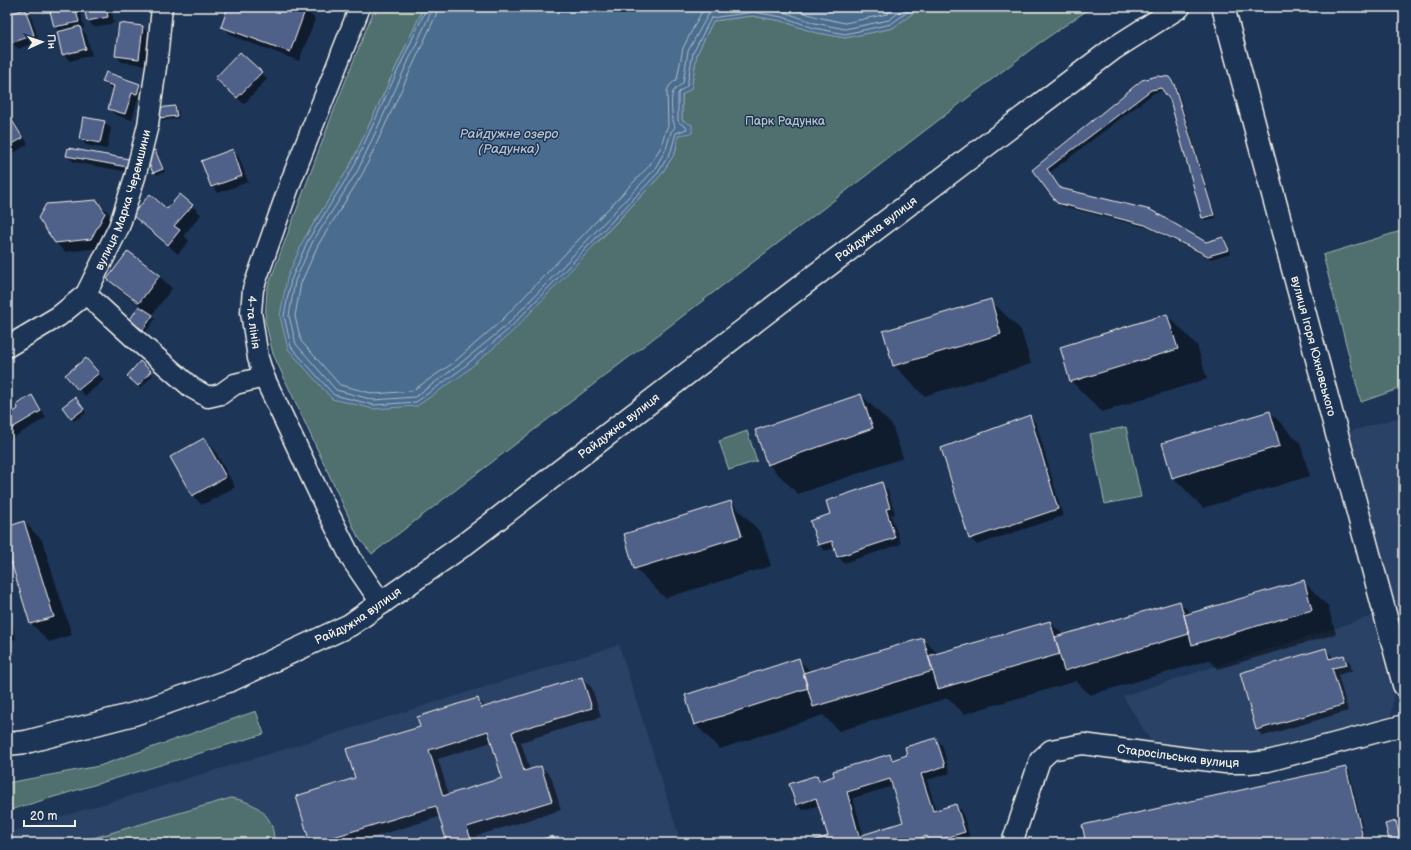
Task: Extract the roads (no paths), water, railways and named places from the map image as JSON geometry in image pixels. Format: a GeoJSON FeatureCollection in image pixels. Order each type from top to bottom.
{"type":"FeatureCollection","features":[{"type":"Feature","properties":{"kind":"street","name":"вулиця Марка Черемшини"},"geometry":{"type":"LineString","coordinates":[[7,347],[59,316],[86,294],[119,227],[135,177],[148,125],[157,60],[162,7]]}},
{"type":"Feature","properties":{"kind":"street","name":"4-та лінія"},"geometry":{"type":"LineString","coordinates":[[360,7],[291,181],[253,289],[251,312],[258,358],[264,377],[324,506],[348,553],[382,604]]}},
{"type":"Feature","properties":{"kind":"street","name":"Райдужна вулиця"},"geometry":{"type":"LineString","coordinates":[[7,744],[26,742],[134,714],[231,680],[350,625],[382,604],[465,544],[1113,49],[1179,7]]}},
{"type":"Feature","properties":{"kind":"street","name":"вулиця Ігоря Юхновського"},"geometry":{"type":"LineString","coordinates":[[1223,7],[1404,683]]}},
{"type":"Feature","properties":{"kind":"street"},"geometry":{"type":"LineString","coordinates":[[86,294],[192,388],[208,397],[221,394],[235,384],[264,377]]}},
{"type":"Feature","properties":{"kind":"street","name":"Старосільська вулиця"},"geometry":{"type":"LineString","coordinates":[[1012,843],[1040,760],[1051,750],[1083,744],[1225,763],[1249,763],[1268,760],[1404,725]]}},
{"type":"Feature","properties":{"kind":"water","name":"Райдужне озеро (Радунка)"},"geometry":{"type":"Polygon","coordinates":[[[424,7],[921,7],[893,28],[845,38],[813,32],[782,21],[752,16],[713,21],[697,54],[691,89],[682,95],[682,120],[692,125],[692,133],[679,135],[675,153],[661,175],[512,332],[462,375],[417,406],[374,409],[332,399],[288,349],[280,316],[287,278],[304,239],[350,166],[424,7]]]}},
{"type":"Feature","properties":{"kind":"park label","name":"Парк Радунка"},"geometry":{"type":"Point","coordinates":[785,121]}}]}
